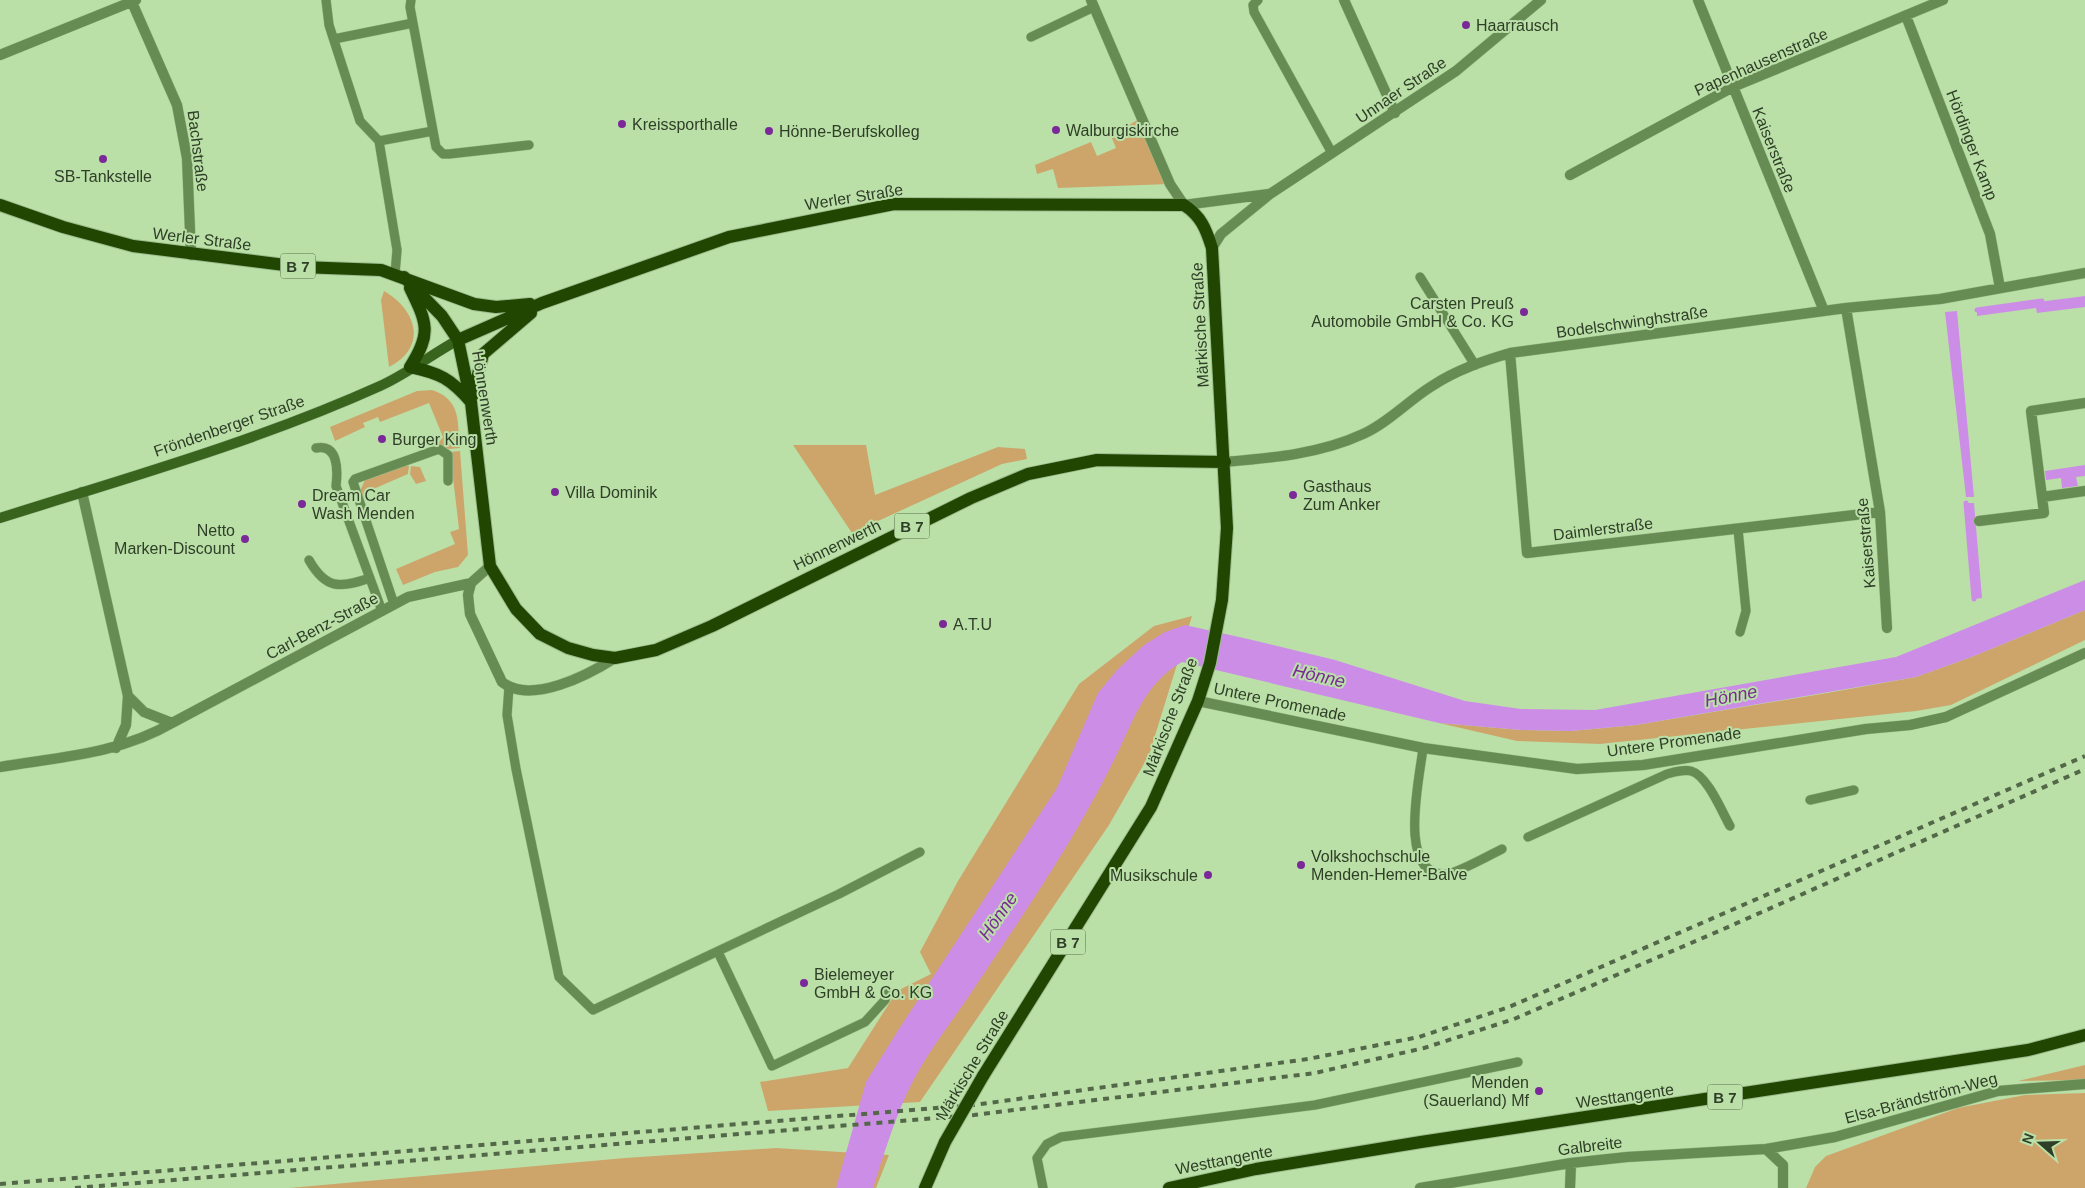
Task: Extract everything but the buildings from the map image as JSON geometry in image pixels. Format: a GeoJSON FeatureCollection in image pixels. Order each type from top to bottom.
{"type":"FeatureCollection","features":[{"type":"Feature","properties":{"kind":"main road","name":"Werler Straße"},"geometry":{"type":"LineString","coordinates":[[458,340],[542,303],[729,237],[894,204],[1184,205]]}},
{"type":"Feature","properties":{"kind":"main road","name":"Werler Straße"},"geometry":{"type":"LineString","coordinates":[[0,205],[62,227],[133,246],[192,255],[301,267],[381,270],[474,304],[496,307],[542,303]]}},
{"type":"Feature","properties":{"kind":"main road","name":"Märkische Straße"},"geometry":{"type":"LineString","coordinates":[[926,1186],[945,1142],[983,1076],[1151,808],[1198,700],[1217,636],[1222,600],[1226,528],[1225,462],[1212,248],[1206,228],[1196,212],[1184,205]]}},
{"type":"Feature","properties":{"kind":"main road","name":"B 7"},"geometry":{"type":"LineString","coordinates":[[399,276],[442,316],[458,340]]}},
{"type":"Feature","properties":{"kind":"main road"},"geometry":{"type":"LineString","coordinates":[[399,276],[426,327],[424,343],[410,367],[448,378],[472,402]]}},
{"type":"Feature","properties":{"kind":"main road"},"geometry":{"type":"LineString","coordinates":[[472,402],[483,354],[494,342],[542,303]]}},
{"type":"Feature","properties":{"kind":"main road","name":"Hönnenwerth"},"geometry":{"type":"LineString","coordinates":[[458,340],[472,402],[490,566],[516,609],[540,634],[576,650],[593,655],[615,658],[656,650],[712,626],[962,502],[1028,474],[1097,460],[1225,462]]}},
{"type":"Feature","properties":{"kind":"main road","name":"Fröndenberger Straße"},"geometry":{"type":"LineString","coordinates":[[0,518],[292,420],[382,385],[458,340]]}},
{"type":"Feature","properties":{"kind":"main road","name":"Westtangente"},"geometry":{"type":"LineString","coordinates":[[1169,1188],[1256,1169],[1411,1144],[2028,1050],[2085,1035]]}},
{"type":"Feature","properties":{"kind":"street"},"geometry":{"type":"LineString","coordinates":[[1344,0],[1395,113]]}},
{"type":"Feature","properties":{"kind":"street","name":"Unnaer Straße"},"geometry":{"type":"LineString","coordinates":[[1212,248],[1221,234],[1270,194],[1456,71],[1541,0]]}},
{"type":"Feature","properties":{"kind":"street","name":"Kaiserstraße"},"geometry":{"type":"LineString","coordinates":[[1698,0],[1824,311]]}},
{"type":"Feature","properties":{"kind":"street","name":"Papenhausenstraße"},"geometry":{"type":"LineString","coordinates":[[1570,175],[1733,88],[1943,0]]}},
{"type":"Feature","properties":{"kind":"street"},"geometry":{"type":"LineString","coordinates":[[0,55],[133,1]]}},
{"type":"Feature","properties":{"kind":"street","name":"Bachstraße"},"geometry":{"type":"LineString","coordinates":[[133,1],[177,105],[187,158],[192,255]]}},
{"type":"Feature","properties":{"kind":"street"},"geometry":{"type":"LineString","coordinates":[[1092,3],[1170,184],[1184,205]]}},
{"type":"Feature","properties":{"kind":"street","name":"Hördinger Kamp"},"geometry":{"type":"LineString","coordinates":[[1906,16],[1990,234],[2000,288]]}},
{"type":"Feature","properties":{"kind":"street","name":"Unnaer Straße"},"geometry":{"type":"LineString","coordinates":[[1184,205],[1270,194]]}},
{"type":"Feature","properties":{"kind":"street","name":"Bodelschwinghstraße"},"geometry":{"type":"LineString","coordinates":[[1225,462],[1275,458],[1333,446],[1365,434],[1433,385],[1475,365],[1510,353],[1846,308],[1940,299],[2085,274]]}},
{"type":"Feature","properties":{"kind":"street","name":"Bodelschwinghstraße"},"geometry":{"type":"LineString","coordinates":[[2066,278],[2085,281]]}},
{"type":"Feature","properties":{"kind":"street","name":"Kaiserstraße"},"geometry":{"type":"LineString","coordinates":[[1846,308],[1880,512],[1887,628]]}},
{"type":"Feature","properties":{"kind":"street","name":"Daimlerstraße"},"geometry":{"type":"LineString","coordinates":[[1510,353],[1528,553],[1880,512]]}},
{"type":"Feature","properties":{"kind":"street"},"geometry":{"type":"LineString","coordinates":[[1980,521],[2044,514],[2031,411],[2085,403]]}},
{"type":"Feature","properties":{"kind":"street"},"geometry":{"type":"LineString","coordinates":[[2042,497],[2085,491]]}},
{"type":"Feature","properties":{"kind":"street"},"geometry":{"type":"LineString","coordinates":[[82,492],[128,696],[126,725],[116,748]]}},
{"type":"Feature","properties":{"kind":"street","name":"Carl-Benz-Straße"},"geometry":{"type":"LineString","coordinates":[[0,768],[116,748],[148,737],[408,597],[471,583],[490,566]]}},
{"type":"Feature","properties":{"kind":"street"},"geometry":{"type":"LineString","coordinates":[[471,583],[468,595],[470,614],[502,682],[509,687]]}},
{"type":"Feature","properties":{"kind":"street","name":"Untere Promenade"},"geometry":{"type":"LineString","coordinates":[[1198,700],[1424,748],[1577,769],[1643,765],[1817,736],[1910,725],[1946,717],[2085,653]]}},
{"type":"Feature","properties":{"kind":"street","name":"Hönnenwerth"},"geometry":{"type":"LineString","coordinates":[[509,687],[518,691],[540,689],[588,675],[615,658]]}},
{"type":"Feature","properties":{"kind":"street"},"geometry":{"type":"LineString","coordinates":[[128,696],[144,712],[172,723]]}},
{"type":"Feature","properties":{"kind":"street","name":"Elsa-Brändström-Weg"},"geometry":{"type":"LineString","coordinates":[[1766,1149],[1835,1137],[1998,1091],[2085,1084]]}},
{"type":"Feature","properties":{"kind":"street"},"geometry":{"type":"LineString","coordinates":[[1766,1149],[1783,1165],[1783,1188]]}},
{"type":"Feature","properties":{"kind":"street","name":"Galbreite"},"geometry":{"type":"LineString","coordinates":[[1420,1188],[1571,1163],[1627,1157],[1766,1149]]}},
{"type":"Feature","properties":{"kind":"street"},"geometry":{"type":"LineString","coordinates":[[1570,1188],[1571,1163]]}},
{"type":"Feature","properties":{"kind":"lane"},"geometry":{"type":"LineString","coordinates":[[326,0],[329,25],[360,121],[379,141],[397,250],[399,276]]}},
{"type":"Feature","properties":{"kind":"lane"},"geometry":{"type":"LineString","coordinates":[[411,0],[413,23],[436,147],[443,154],[529,145]]}},
{"type":"Feature","properties":{"kind":"lane"},"geometry":{"type":"LineString","coordinates":[[1258,0],[1253,5],[1254,12],[1332,153]]}},
{"type":"Feature","properties":{"kind":"lane"},"geometry":{"type":"LineString","coordinates":[[1031,36],[1092,3]]}},
{"type":"Feature","properties":{"kind":"lane"},"geometry":{"type":"LineString","coordinates":[[334,39],[413,23]]}},
{"type":"Feature","properties":{"kind":"lane"},"geometry":{"type":"LineString","coordinates":[[379,141],[433,131]]}},
{"type":"Feature","properties":{"kind":"lane"},"geometry":{"type":"LineString","coordinates":[[1420,277],[1475,365]]}},
{"type":"Feature","properties":{"kind":"lane"},"geometry":{"type":"LineString","coordinates":[[316,448],[322,446],[328,449],[338,464],[336,486],[382,611]]}},
{"type":"Feature","properties":{"kind":"lane"},"geometry":{"type":"LineString","coordinates":[[394,604],[353,482],[355,479],[438,449],[443,450],[448,455],[448,481]]}},
{"type":"Feature","properties":{"kind":"lane"},"geometry":{"type":"LineString","coordinates":[[1738,529],[1746,611],[1740,632]]}},
{"type":"Feature","properties":{"kind":"lane"},"geometry":{"type":"LineString","coordinates":[[309,560],[320,578],[330,585],[354,583],[370,578]]}},
{"type":"Feature","properties":{"kind":"lane"},"geometry":{"type":"LineString","coordinates":[[509,687],[507,715],[516,769],[559,977],[593,1010],[718,952],[920,852]]}},
{"type":"Feature","properties":{"kind":"lane"},"geometry":{"type":"LineString","coordinates":[[1424,748],[1414,838],[1417,854],[1422,863],[1438,873],[1448,874],[1502,850]]}},
{"type":"Feature","properties":{"kind":"lane"},"geometry":{"type":"LineString","coordinates":[[1528,837],[1667,774],[1684,770],[1698,774],[1706,782],[1730,826]]}},
{"type":"Feature","properties":{"kind":"lane"},"geometry":{"type":"LineString","coordinates":[[1810,800],[1854,790]]}},
{"type":"Feature","properties":{"kind":"lane"},"geometry":{"type":"LineString","coordinates":[[718,952],[772,1066],[865,1022],[885,1000],[888,991]]}},
{"type":"Feature","properties":{"kind":"lane"},"geometry":{"type":"LineString","coordinates":[[1042,1188],[1037,1158],[1047,1144],[1061,1137],[1315,1105],[1518,1062]]}},
{"type":"Feature","properties":{"kind":"shaded area"},"geometry":{"type":"Polygon","coordinates":[[[1139,119],[1170,184],[1058,188],[1053,169],[1037,174],[1035,165],[1091,142],[1097,156],[1116,148],[1111,136],[1139,119]]]}},
{"type":"Feature","properties":{"kind":"shaded area"},"geometry":{"type":"Polygon","coordinates":[[[384,291],[404,308],[410,318],[413,329],[413,339],[409,349],[401,359],[389,367],[381,300],[384,291]]]}},
{"type":"Feature","properties":{"kind":"shaded area"},"geometry":{"type":"Polygon","coordinates":[[[432,390],[442,394],[453,406],[458,421],[460,448],[449,449],[437,445],[443,437],[429,403],[380,422],[378,417],[363,423],[365,427],[335,441],[330,427],[417,391],[432,390]]]}},
{"type":"Feature","properties":{"kind":"shaded area"},"geometry":{"type":"Polygon","coordinates":[[[793,445],[866,445],[875,495],[998,447],[1025,449],[1027,459],[1002,464],[852,533],[793,445]]]}},
{"type":"Feature","properties":{"kind":"shaded area"},"geometry":{"type":"Polygon","coordinates":[[[460,451],[468,555],[458,567],[435,572],[403,585],[396,569],[455,544],[450,532],[459,529],[450,452],[460,451]]]}},
{"type":"Feature","properties":{"kind":"shaded area"},"geometry":{"type":"Polygon","coordinates":[[[400,465],[409,466],[408,474],[364,493],[366,497],[362,499],[360,491],[365,480],[400,465]]]}},
{"type":"Feature","properties":{"kind":"shaded area"},"geometry":{"type":"Polygon","coordinates":[[[411,466],[420,467],[426,481],[416,484],[410,474],[411,466]]]}},
{"type":"Feature","properties":{"kind":"shaded area"},"geometry":{"type":"Polygon","coordinates":[[[2085,610],[2085,640],[1951,705],[1916,711],[1600,744],[1517,741],[1439,723],[1521,730],[1571,731],[1636,725],[1827,693],[1916,677],[1974,656],[2085,610]]]}},
{"type":"Feature","properties":{"kind":"shaded area"},"geometry":{"type":"Polygon","coordinates":[[[1192,616],[1149,755],[1109,825],[920,1102],[768,1111],[760,1082],[848,1068],[897,991],[931,974],[920,952],[958,881],[1079,684],[1154,626],[1192,616]]]}},
{"type":"Feature","properties":{"kind":"shaded area"},"geometry":{"type":"Polygon","coordinates":[[[2085,1065],[2085,1080],[2018,1081],[2085,1065]]]}},
{"type":"Feature","properties":{"kind":"shaded area"},"geometry":{"type":"Polygon","coordinates":[[[2085,1093],[2085,1188],[1806,1188],[1815,1167],[1826,1156],[1958,1108],[2025,1095],[2085,1093]]]}},
{"type":"Feature","properties":{"kind":"shaded area"},"geometry":{"type":"Polygon","coordinates":[[[776,1148],[889,1155],[876,1188],[289,1188],[625,1158],[776,1148]]]}},
{"type":"Feature","properties":{"kind":"water"},"geometry":{"type":"Polygon","coordinates":[[[2085,296],[2085,307],[2037,313],[2036,308],[1977,316],[1977,310],[2085,296]]]}},
{"type":"Feature","properties":{"kind":"water"},"geometry":{"type":"Polygon","coordinates":[[[1957,311],[1974,497],[1966,497],[1945,312],[1957,311]]]}},
{"type":"Feature","properties":{"kind":"water"},"geometry":{"type":"Polygon","coordinates":[[[2085,465],[2085,476],[2076,477],[2078,486],[2062,488],[2061,478],[2046,480],[2045,471],[2085,465]]]}},
{"type":"Feature","properties":{"kind":"water"},"geometry":{"type":"Polygon","coordinates":[[[1966,503],[1974,503],[1982,598],[1974,599],[1966,503]]]}},
{"type":"Feature","properties":{"kind":"water","name":"Hönne"},"geometry":{"type":"Polygon","coordinates":[[[2085,580],[2085,610],[1974,656],[1916,677],[1636,725],[1571,731],[1521,730],[1439,723],[1182,662],[1158,681],[1148,693],[1133,719],[1098,791],[1066,847],[918,1072],[905,1097],[873,1188],[836,1188],[866,1082],[1057,788],[1098,693],[1117,670],[1144,645],[1165,632],[1185,625],[1248,639],[1335,660],[1465,701],[1521,709],[1595,710],[1896,657],[2085,580]]]}},
{"type":"Feature","properties":{"kind":"waterway"},"geometry":{"type":"LineString","coordinates":[[1977,310],[2042,301]]}},
{"type":"Feature","properties":{"kind":"waterway"},"geometry":{"type":"LineString","coordinates":[[1966,503],[1974,599]]}},
{"type":"Feature","properties":{"kind":"railway"},"geometry":{"type":"LineString","coordinates":[[0,1184],[974,1105],[1308,1059],[1419,1037],[1509,1007],[2085,756]]}},
{"type":"Feature","properties":{"kind":"railway"},"geometry":{"type":"LineString","coordinates":[[75,1188],[974,1115],[1315,1073],[1424,1048],[1514,1019],[1719,931],[2085,769]]}},
{"type":"Feature","properties":{"kind":"place","name":"Haarrausch"},"geometry":{"type":"Point","coordinates":[1466,25]}},
{"type":"Feature","properties":{"kind":"place","name":"Kreissporthalle"},"geometry":{"type":"Point","coordinates":[622,124]}},
{"type":"Feature","properties":{"kind":"place","name":"Walburgiskirche"},"geometry":{"type":"Point","coordinates":[1056,130]}},
{"type":"Feature","properties":{"kind":"place","name":"Hönne-Berufskolleg"},"geometry":{"type":"Point","coordinates":[769,131]}},
{"type":"Feature","properties":{"kind":"place","name":"SB-Tankstelle"},"geometry":{"type":"Point","coordinates":[103,159]}},
{"type":"Feature","properties":{"kind":"place","name":"Carsten Preuß Automobile GmbH & Co. KG"},"geometry":{"type":"Point","coordinates":[1524,312]}},
{"type":"Feature","properties":{"kind":"place","name":"Burger King"},"geometry":{"type":"Point","coordinates":[382,439]}},
{"type":"Feature","properties":{"kind":"place","name":"Villa Dominik"},"geometry":{"type":"Point","coordinates":[555,492]}},
{"type":"Feature","properties":{"kind":"place","name":"Gasthaus Zum Anker"},"geometry":{"type":"Point","coordinates":[1293,495]}},
{"type":"Feature","properties":{"kind":"place","name":"Dream Car Wash Menden"},"geometry":{"type":"Point","coordinates":[302,504]}},
{"type":"Feature","properties":{"kind":"place","name":"Netto Marken-Discount"},"geometry":{"type":"Point","coordinates":[245,539]}},
{"type":"Feature","properties":{"kind":"place","name":"A.T.U"},"geometry":{"type":"Point","coordinates":[943,624]}},
{"type":"Feature","properties":{"kind":"place","name":"Volkshochschule Menden-Hemer-Balve"},"geometry":{"type":"Point","coordinates":[1301,865]}},
{"type":"Feature","properties":{"kind":"place","name":"Musikschule"},"geometry":{"type":"Point","coordinates":[1208,875]}},
{"type":"Feature","properties":{"kind":"place","name":"Bielemeyer GmbH & Co. KG"},"geometry":{"type":"Point","coordinates":[804,983]}},
{"type":"Feature","properties":{"kind":"place","name":"Menden (Sauerland) Mf"},"geometry":{"type":"Point","coordinates":[1539,1091]}}]}
